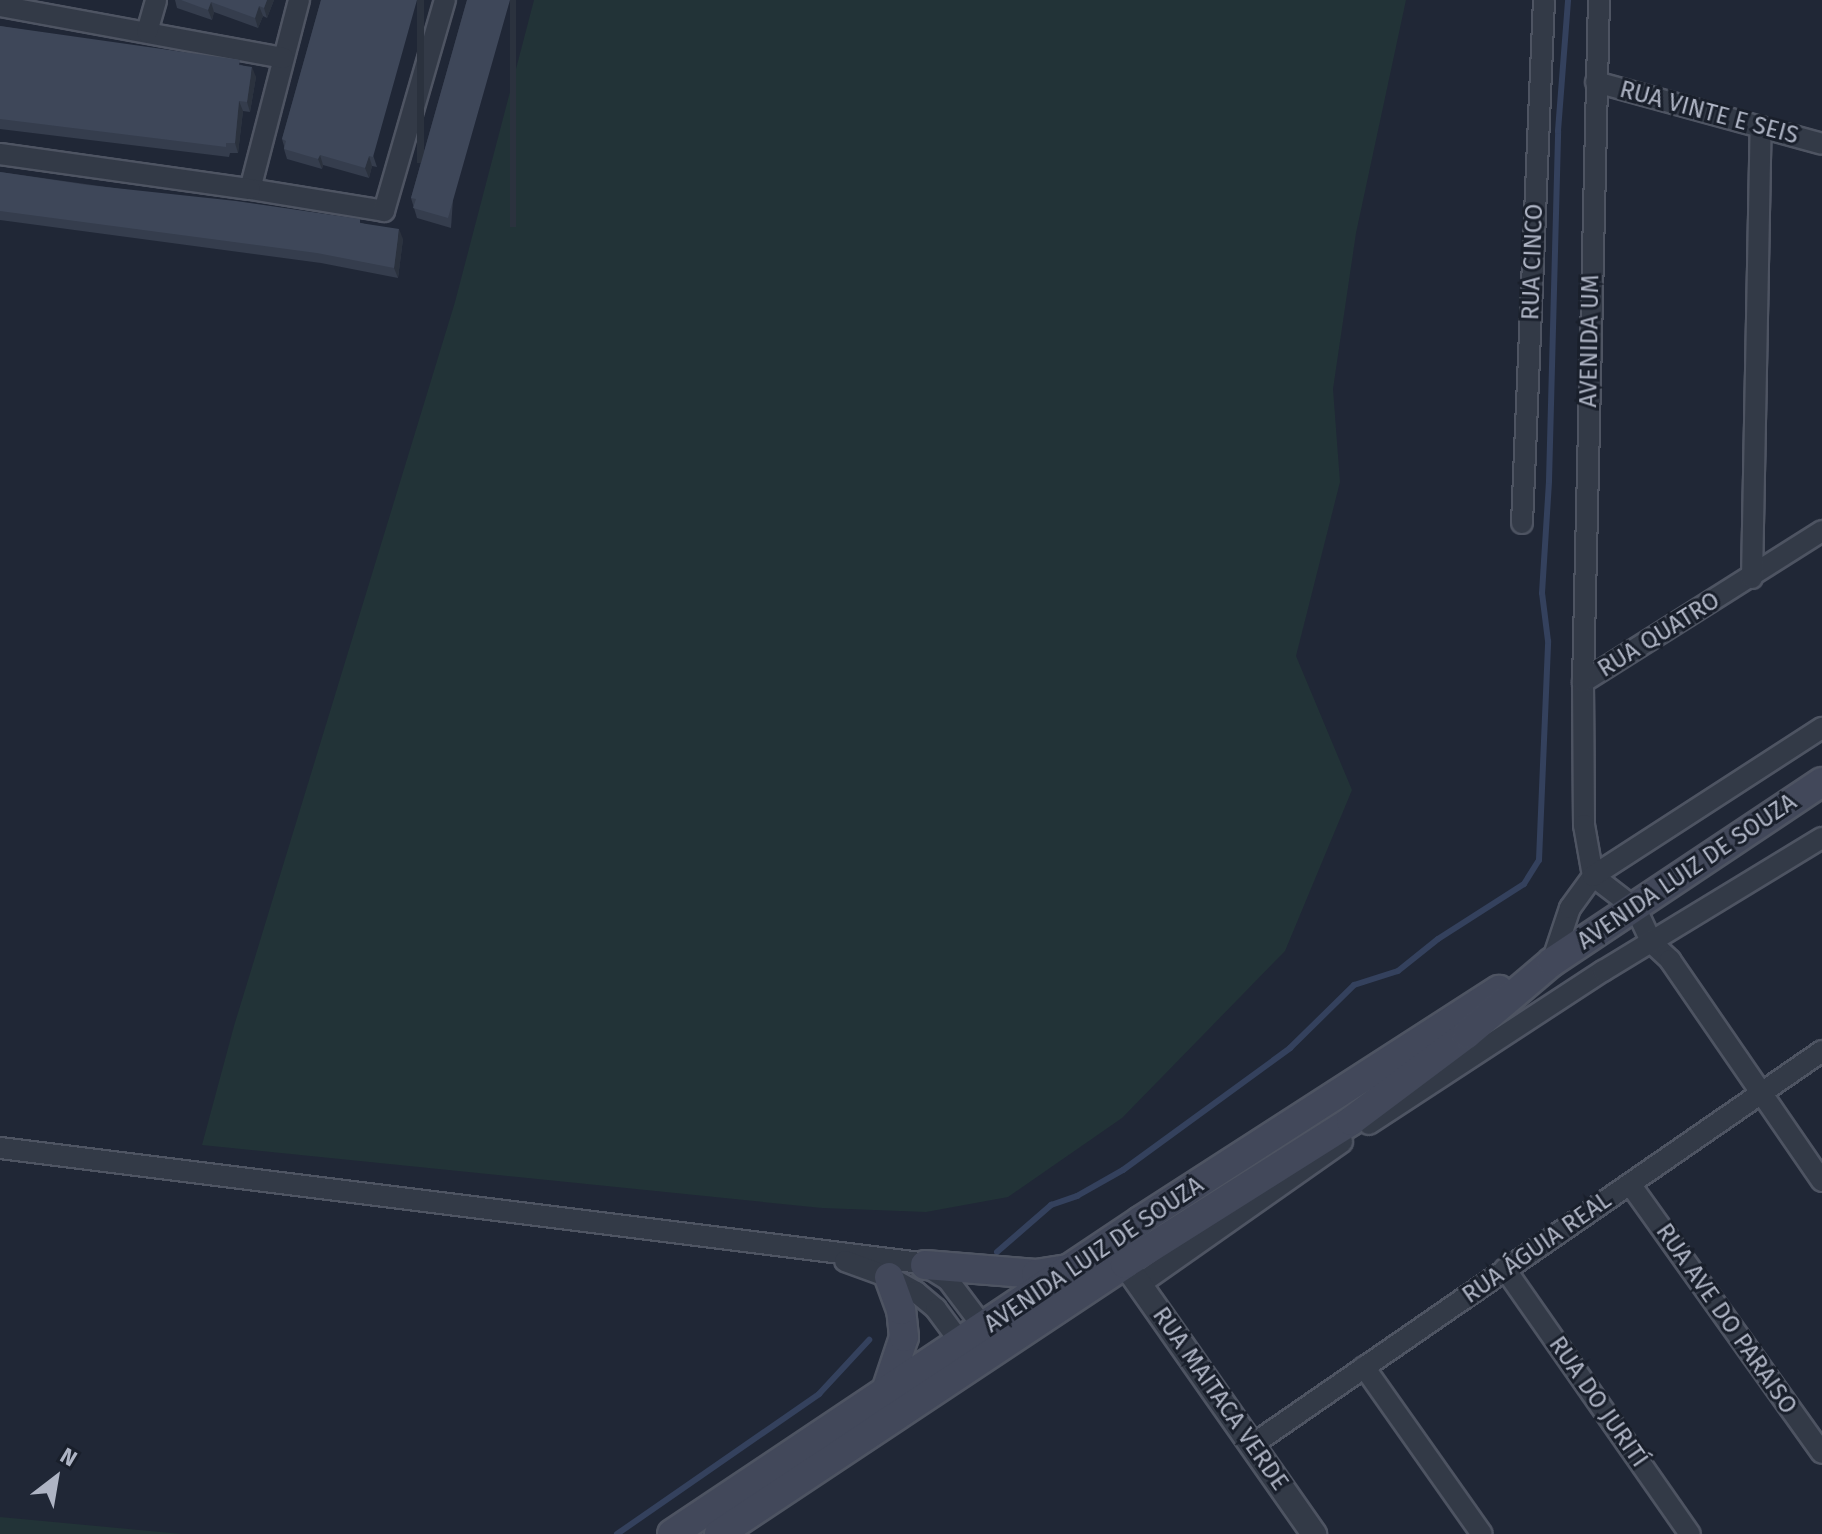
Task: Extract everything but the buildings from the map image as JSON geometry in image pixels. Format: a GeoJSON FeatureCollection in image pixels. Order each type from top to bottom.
{"type":"FeatureCollection","features":[{"type":"Feature","properties":{"kind":"main road","name":"AVENIDA LUIZ DE SOUZA"},"geometry":{"type":"LineString","coordinates":[[672,1534],[885,1394],[1132,1274],[1351,1121],[1488,1017],[1520,986],[1552,962],[1636,909],[1822,782]]}},
{"type":"Feature","properties":{"kind":"main road","name":"AVENIDA LUIZ DE SOUZA"},"geometry":{"type":"LineString","coordinates":[[719,1534],[980,1346],[1076,1267],[1140,1221],[1478,1001],[1501,989],[1520,986]]}},
{"type":"Feature","properties":{"kind":"main road"},"geometry":{"type":"LineString","coordinates":[[925,1265],[1036,1274],[1076,1267]]}},
{"type":"Feature","properties":{"kind":"main road"},"geometry":{"type":"LineString","coordinates":[[885,1394],[904,1337],[901,1310],[889,1277]]}},
{"type":"Feature","properties":{"kind":"street"},"geometry":{"type":"LineString","coordinates":[[147,32],[156,0]]}},
{"type":"Feature","properties":{"kind":"street"},"geometry":{"type":"LineString","coordinates":[[250,189],[299,0]]}},
{"type":"Feature","properties":{"kind":"street"},"geometry":{"type":"LineString","coordinates":[[0,154],[384,211],[445,0]]}},
{"type":"Feature","properties":{"kind":"street","name":"RUA CINCO"},"geometry":{"type":"LineString","coordinates":[[1522,523],[1544,0]]}},
{"type":"Feature","properties":{"kind":"street","name":"AVENIDA UM"},"geometry":{"type":"LineString","coordinates":[[1583,682],[1599,0]]}},
{"type":"Feature","properties":{"kind":"street"},"geometry":{"type":"LineString","coordinates":[[0,6],[283,58]]}},
{"type":"Feature","properties":{"kind":"street","name":"RUA VINTE E SEIS"},"geometry":{"type":"LineString","coordinates":[[1596,82],[1822,144]]}},
{"type":"Feature","properties":{"kind":"street"},"geometry":{"type":"LineString","coordinates":[[1752,578],[1761,127]]}},
{"type":"Feature","properties":{"kind":"street","name":"RUA QUATRO"},"geometry":{"type":"LineString","coordinates":[[1593,876],[1584,825],[1583,682],[1822,531]]}},
{"type":"Feature","properties":{"kind":"street","name":"AVENIDA LUIZ DE SOUZA"},"geometry":{"type":"LineString","coordinates":[[1552,962],[1570,908],[1593,876],[1822,728]]}},
{"type":"Feature","properties":{"kind":"street"},"geometry":{"type":"LineString","coordinates":[[1132,1274],[1452,1066],[1822,838]]}},
{"type":"Feature","properties":{"kind":"street"},"geometry":{"type":"LineString","coordinates":[[1593,876],[1636,909],[1652,943],[1670,960],[1822,1181]]}},
{"type":"Feature","properties":{"kind":"street","name":"RUA ÁGUIA REAL"},"geometry":{"type":"LineString","coordinates":[[1252,1445],[1822,1051]]}},
{"type":"Feature","properties":{"kind":"street"},"geometry":{"type":"LineString","coordinates":[[0,1148],[925,1265],[948,1280],[980,1346]]}},
{"type":"Feature","properties":{"kind":"street","name":"RUA AVE DO PARAISO"},"geometry":{"type":"LineString","coordinates":[[1630,1184],[1822,1453]]}},
{"type":"Feature","properties":{"kind":"street"},"geometry":{"type":"LineString","coordinates":[[807,1248],[889,1277],[931,1304],[980,1346]]}},
{"type":"Feature","properties":{"kind":"street","name":"RUA DO JURITÍ"},"geometry":{"type":"LineString","coordinates":[[1505,1269],[1690,1534]]}},
{"type":"Feature","properties":{"kind":"street","name":"RUA MAITACA VERDE"},"geometry":{"type":"LineString","coordinates":[[1132,1274],[1314,1534]]}},
{"type":"Feature","properties":{"kind":"street"},"geometry":{"type":"LineString","coordinates":[[1364,1367],[1482,1534]]}},
{"type":"Feature","properties":{"kind":"shaded area"},"geometry":{"type":"Polygon","coordinates":[[[534,0],[1406,0],[1356,233],[1333,389],[1340,482],[1296,656],[1352,790],[1285,951],[1122,1118],[1008,1197],[926,1212],[822,1208],[202,1145],[234,1026],[455,302],[534,0]]]}},
{"type":"Feature","properties":{"kind":"shaded area"},"geometry":{"type":"Polygon","coordinates":[[[0,1517],[182,1534],[0,1534],[0,1517]]]}},
{"type":"Feature","properties":{"kind":"waterway"},"geometry":{"type":"LineString","coordinates":[[997,1252],[1051,1205],[1077,1196],[1123,1170],[1290,1048],[1354,985],[1398,971],[1438,939],[1524,884],[1539,860],[1548,641],[1542,593],[1549,481],[1558,131],[1568,0]]}},
{"type":"Feature","properties":{"kind":"waterway"},"geometry":{"type":"LineString","coordinates":[[617,1534],[819,1394],[869,1340]]}}]}
